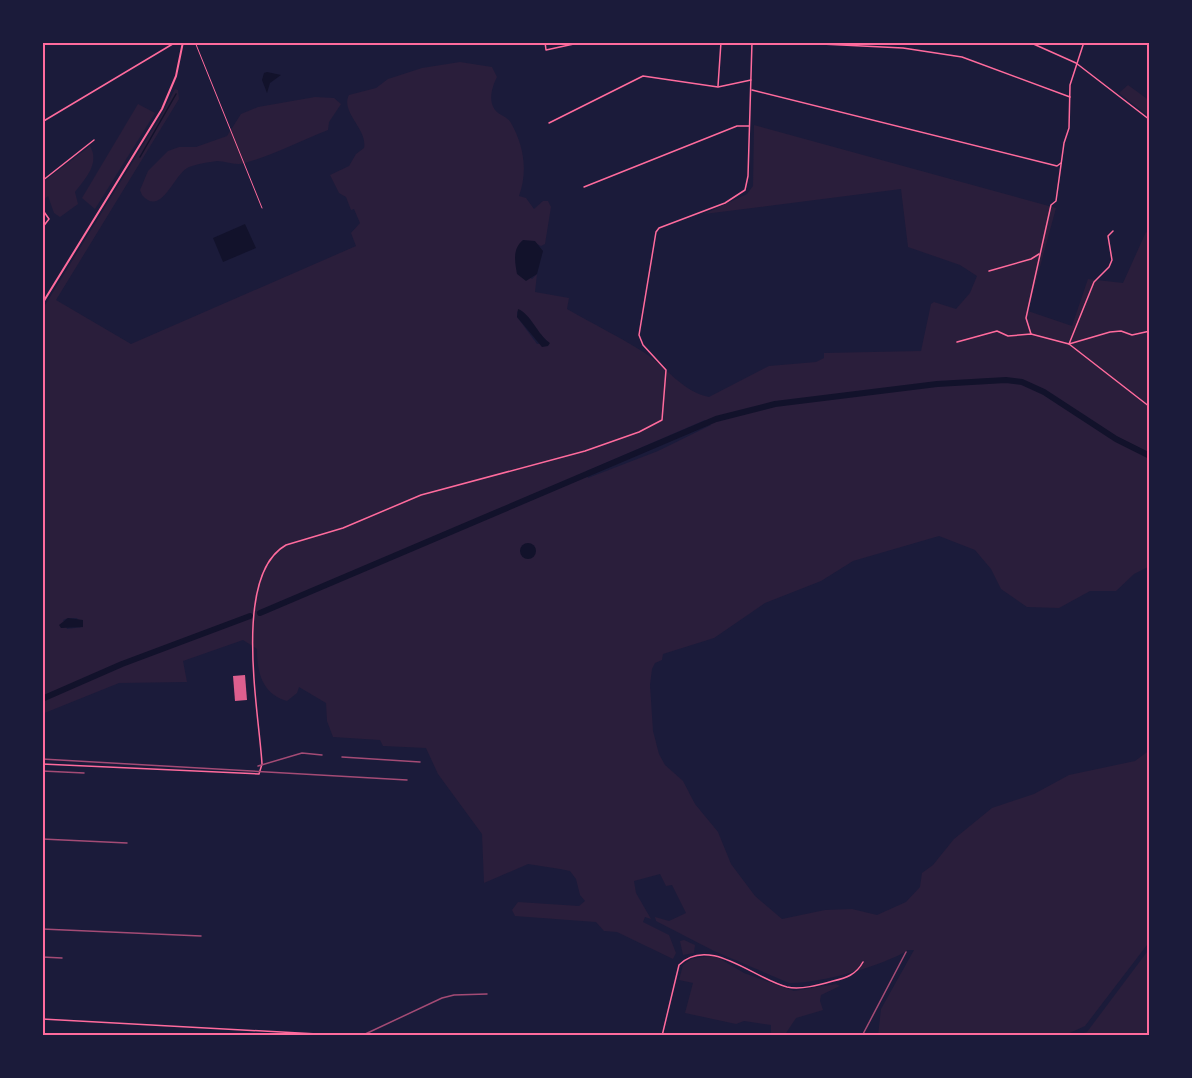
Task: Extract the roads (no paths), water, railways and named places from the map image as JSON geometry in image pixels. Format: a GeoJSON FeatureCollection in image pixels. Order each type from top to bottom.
{"type":"FeatureCollection","features":[{"type":"Feature","properties":{"kind":"main road"},"geometry":{"type":"LineString","coordinates":[[42,304],[162,109],[176,76],[183,42]]}},
{"type":"Feature","properties":{"kind":"street"},"geometry":{"type":"LineString","coordinates":[[42,122],[176,42]]}},
{"type":"Feature","properties":{"kind":"street"},"geometry":{"type":"LineString","coordinates":[[544,42],[546,50],[583,42]]}},
{"type":"Feature","properties":{"kind":"street"},"geometry":{"type":"LineString","coordinates":[[718,87],[721,42]]}},
{"type":"Feature","properties":{"kind":"street"},"geometry":{"type":"LineString","coordinates":[[42,764],[259,774],[262,764],[254,650],[257,588],[270,559],[282,547],[343,528],[421,495],[524,465],[560,459],[639,432],[662,420],[666,370],[643,345],[639,334],[656,232],[659,228],[725,203],[745,190],[750,126],[752,42]]}},
{"type":"Feature","properties":{"kind":"street"},"geometry":{"type":"LineString","coordinates":[[780,42],[903,48],[962,57],[1071,97]]}},
{"type":"Feature","properties":{"kind":"street"},"geometry":{"type":"LineString","coordinates":[[1029,42],[1076,63],[1150,120]]}},
{"type":"Feature","properties":{"kind":"street"},"geometry":{"type":"LineString","coordinates":[[1031,334],[1026,318],[1051,206],[1056,201],[1069,128],[1070,86],[1084,42]]}},
{"type":"Feature","properties":{"kind":"street"},"geometry":{"type":"LineString","coordinates":[[549,123],[643,76],[718,87],[752,80]]}},
{"type":"Feature","properties":{"kind":"street"},"geometry":{"type":"LineString","coordinates":[[751,90],[1057,166],[1061,163]]}},
{"type":"Feature","properties":{"kind":"street"},"geometry":{"type":"LineString","coordinates":[[584,187],[737,126],[750,126]]}},
{"type":"Feature","properties":{"kind":"street"},"geometry":{"type":"LineString","coordinates":[[42,181],[94,140]]}},
{"type":"Feature","properties":{"kind":"street"},"geometry":{"type":"LineString","coordinates":[[42,209],[49,219],[42,228]]}},
{"type":"Feature","properties":{"kind":"street"},"geometry":{"type":"LineString","coordinates":[[1069,344],[1094,282],[1112,260],[1108,236],[1113,231]]}},
{"type":"Feature","properties":{"kind":"street"},"geometry":{"type":"LineString","coordinates":[[989,271],[1031,259],[1040,254]]}},
{"type":"Feature","properties":{"kind":"street"},"geometry":{"type":"LineString","coordinates":[[957,342],[989,331],[997,331],[1008,336],[1031,334],[1069,344],[1150,407]]}},
{"type":"Feature","properties":{"kind":"street"},"geometry":{"type":"LineString","coordinates":[[1069,344],[1110,332],[1132,335],[1150,331]]}},
{"type":"Feature","properties":{"kind":"street"},"geometry":{"type":"LineString","coordinates":[[662,1036],[680,965],[693,956],[703,954],[721,957],[774,982],[798,988],[845,978],[858,971],[863,962]]}},
{"type":"Feature","properties":{"kind":"street"},"geometry":{"type":"LineString","coordinates":[[42,1019],[324,1032],[354,1036]]}},
{"type":"Feature","properties":{"kind":"lane"},"geometry":{"type":"LineString","coordinates":[[195,42],[262,208]]}},
{"type":"Feature","properties":{"kind":"waterway"},"geometry":{"type":"LineString","coordinates":[[140,157],[176,94]]}},
{"type":"Feature","properties":{"kind":"waterway"},"geometry":{"type":"LineString","coordinates":[[260,613],[716,419],[775,404],[937,384],[1006,380],[1022,382],[1044,392],[1116,439],[1150,456]]}},
{"type":"Feature","properties":{"kind":"waterway"},"geometry":{"type":"LineString","coordinates":[[42,699],[122,664],[250,616]]}},
{"type":"Feature","properties":{"kind":"railway"},"geometry":{"type":"LineString","coordinates":[[258,766],[302,753],[322,755]]}},
{"type":"Feature","properties":{"kind":"railway"},"geometry":{"type":"LineString","coordinates":[[342,757],[420,762]]}},
{"type":"Feature","properties":{"kind":"railway"},"geometry":{"type":"LineString","coordinates":[[42,759],[407,780]]}},
{"type":"Feature","properties":{"kind":"railway"},"geometry":{"type":"LineString","coordinates":[[42,771],[84,773]]}},
{"type":"Feature","properties":{"kind":"railway"},"geometry":{"type":"LineString","coordinates":[[42,839],[127,843]]}},
{"type":"Feature","properties":{"kind":"railway"},"geometry":{"type":"LineString","coordinates":[[42,929],[201,936]]}},
{"type":"Feature","properties":{"kind":"railway"},"geometry":{"type":"LineString","coordinates":[[862,1036],[906,952]]}},
{"type":"Feature","properties":{"kind":"railway"},"geometry":{"type":"LineString","coordinates":[[42,957],[62,958]]}},
{"type":"Feature","properties":{"kind":"railway"},"geometry":{"type":"LineString","coordinates":[[361,1036],[442,998],[454,995],[487,994]]}}]}
